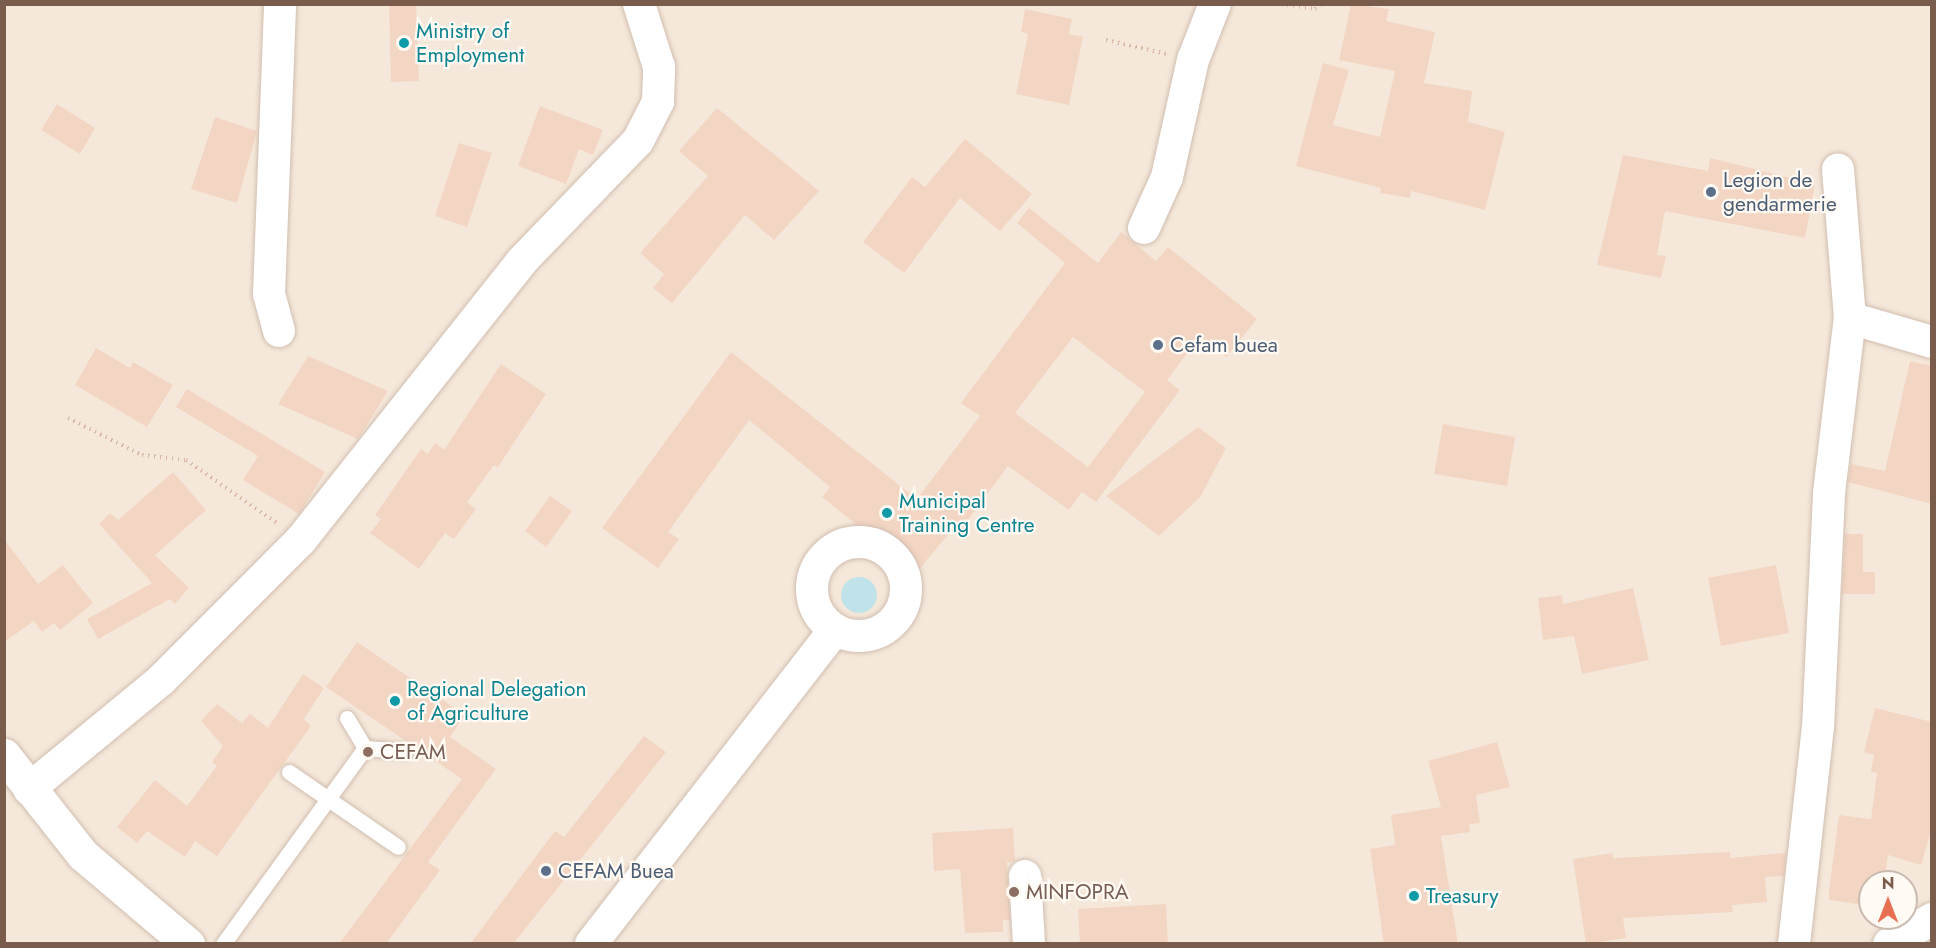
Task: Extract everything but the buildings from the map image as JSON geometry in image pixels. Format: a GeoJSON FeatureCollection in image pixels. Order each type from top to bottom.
{"type":"FeatureCollection","features":[{"type":"Feature","properties":{"kind":"street"},"geometry":{"type":"LineString","coordinates":[[279,331],[269,284],[280,4]]}},
{"type":"Feature","properties":{"kind":"street"},"geometry":{"type":"LineString","coordinates":[[29,789],[160,680],[301,540],[521,262],[638,141],[658,102],[659,67],[639,4]]}},
{"type":"Feature","properties":{"kind":"street"},"geometry":{"type":"LineString","coordinates":[[1144,228],[1167,177],[1193,60],[1215,4]]}},
{"type":"Feature","properties":{"kind":"street"},"geometry":{"type":"LineString","coordinates":[[1794,944],[1818,728],[1829,493],[1850,318],[1838,169]]}},
{"type":"Feature","properties":{"kind":"street"},"geometry":{"type":"LineString","coordinates":[[1850,318],[1932,342]]}},
{"type":"Feature","properties":{"kind":"street"},"geometry":{"type":"LineString","coordinates":[[591,944],[835,630]]}},
{"type":"Feature","properties":{"kind":"street"},"geometry":{"type":"LineString","coordinates":[[4,755],[83,855],[189,944]]}},
{"type":"Feature","properties":{"kind":"street"},"geometry":{"type":"LineString","coordinates":[[1025,876],[1029,944]]}},
{"type":"Feature","properties":{"kind":"street"},"geometry":{"type":"LineString","coordinates":[[1889,944],[1932,919]]}},
{"type":"Feature","properties":{"kind":"lane"},"geometry":{"type":"LineString","coordinates":[[347,718],[365,748]]}},
{"type":"Feature","properties":{"kind":"lane"},"geometry":{"type":"LineString","coordinates":[[365,748],[405,751]]}},
{"type":"Feature","properties":{"kind":"lane"},"geometry":{"type":"LineString","coordinates":[[223,944],[365,748]]}},
{"type":"Feature","properties":{"kind":"lane"},"geometry":{"type":"LineString","coordinates":[[290,772],[327,800],[398,847]]}},
{"type":"Feature","properties":{"kind":"path"},"geometry":{"type":"LineString","coordinates":[[1281,4],[1315,9],[1322,4]]}},
{"type":"Feature","properties":{"kind":"path"},"geometry":{"type":"LineString","coordinates":[[1106,40],[1193,60]]}},
{"type":"Feature","properties":{"kind":"path"},"geometry":{"type":"LineString","coordinates":[[68,418],[142,455],[186,460],[301,540]]}},
{"type":"Feature","properties":{"kind":"shaded area"},"geometry":{"type":"Polygon","coordinates":[[[5,5],[1931,5],[1931,943],[5,944],[5,5]]]}},
{"type":"Feature","properties":{"kind":"water"},"geometry":{"type":"Polygon","coordinates":[[[859,577],[872,582],[877,595],[872,608],[859,613],[846,608],[841,595],[846,582],[859,577]]]}},
{"type":"Feature","properties":{"kind":"place","name":"Ministry of Employment"},"geometry":{"type":"Point","coordinates":[404,43]}},
{"type":"Feature","properties":{"kind":"place","name":"Legion de gendarmerie"},"geometry":{"type":"Point","coordinates":[1711,192]}},
{"type":"Feature","properties":{"kind":"place","name":"Cefam buea"},"geometry":{"type":"Point","coordinates":[1158,345]}},
{"type":"Feature","properties":{"kind":"place","name":"Municipal Training Centre"},"geometry":{"type":"Point","coordinates":[887,513]}},
{"type":"Feature","properties":{"kind":"place","name":"Regional Delegation of Agriculture"},"geometry":{"type":"Point","coordinates":[395,701]}},
{"type":"Feature","properties":{"kind":"place","name":"CEFAM"},"geometry":{"type":"Point","coordinates":[368,752]}},
{"type":"Feature","properties":{"kind":"place","name":"CEFAM Buea"},"geometry":{"type":"Point","coordinates":[546,871]}},
{"type":"Feature","properties":{"kind":"place","name":"MINFOPRA"},"geometry":{"type":"Point","coordinates":[1014,892]}},
{"type":"Feature","properties":{"kind":"place","name":"Treasury"},"geometry":{"type":"Point","coordinates":[1414,896]}}]}
